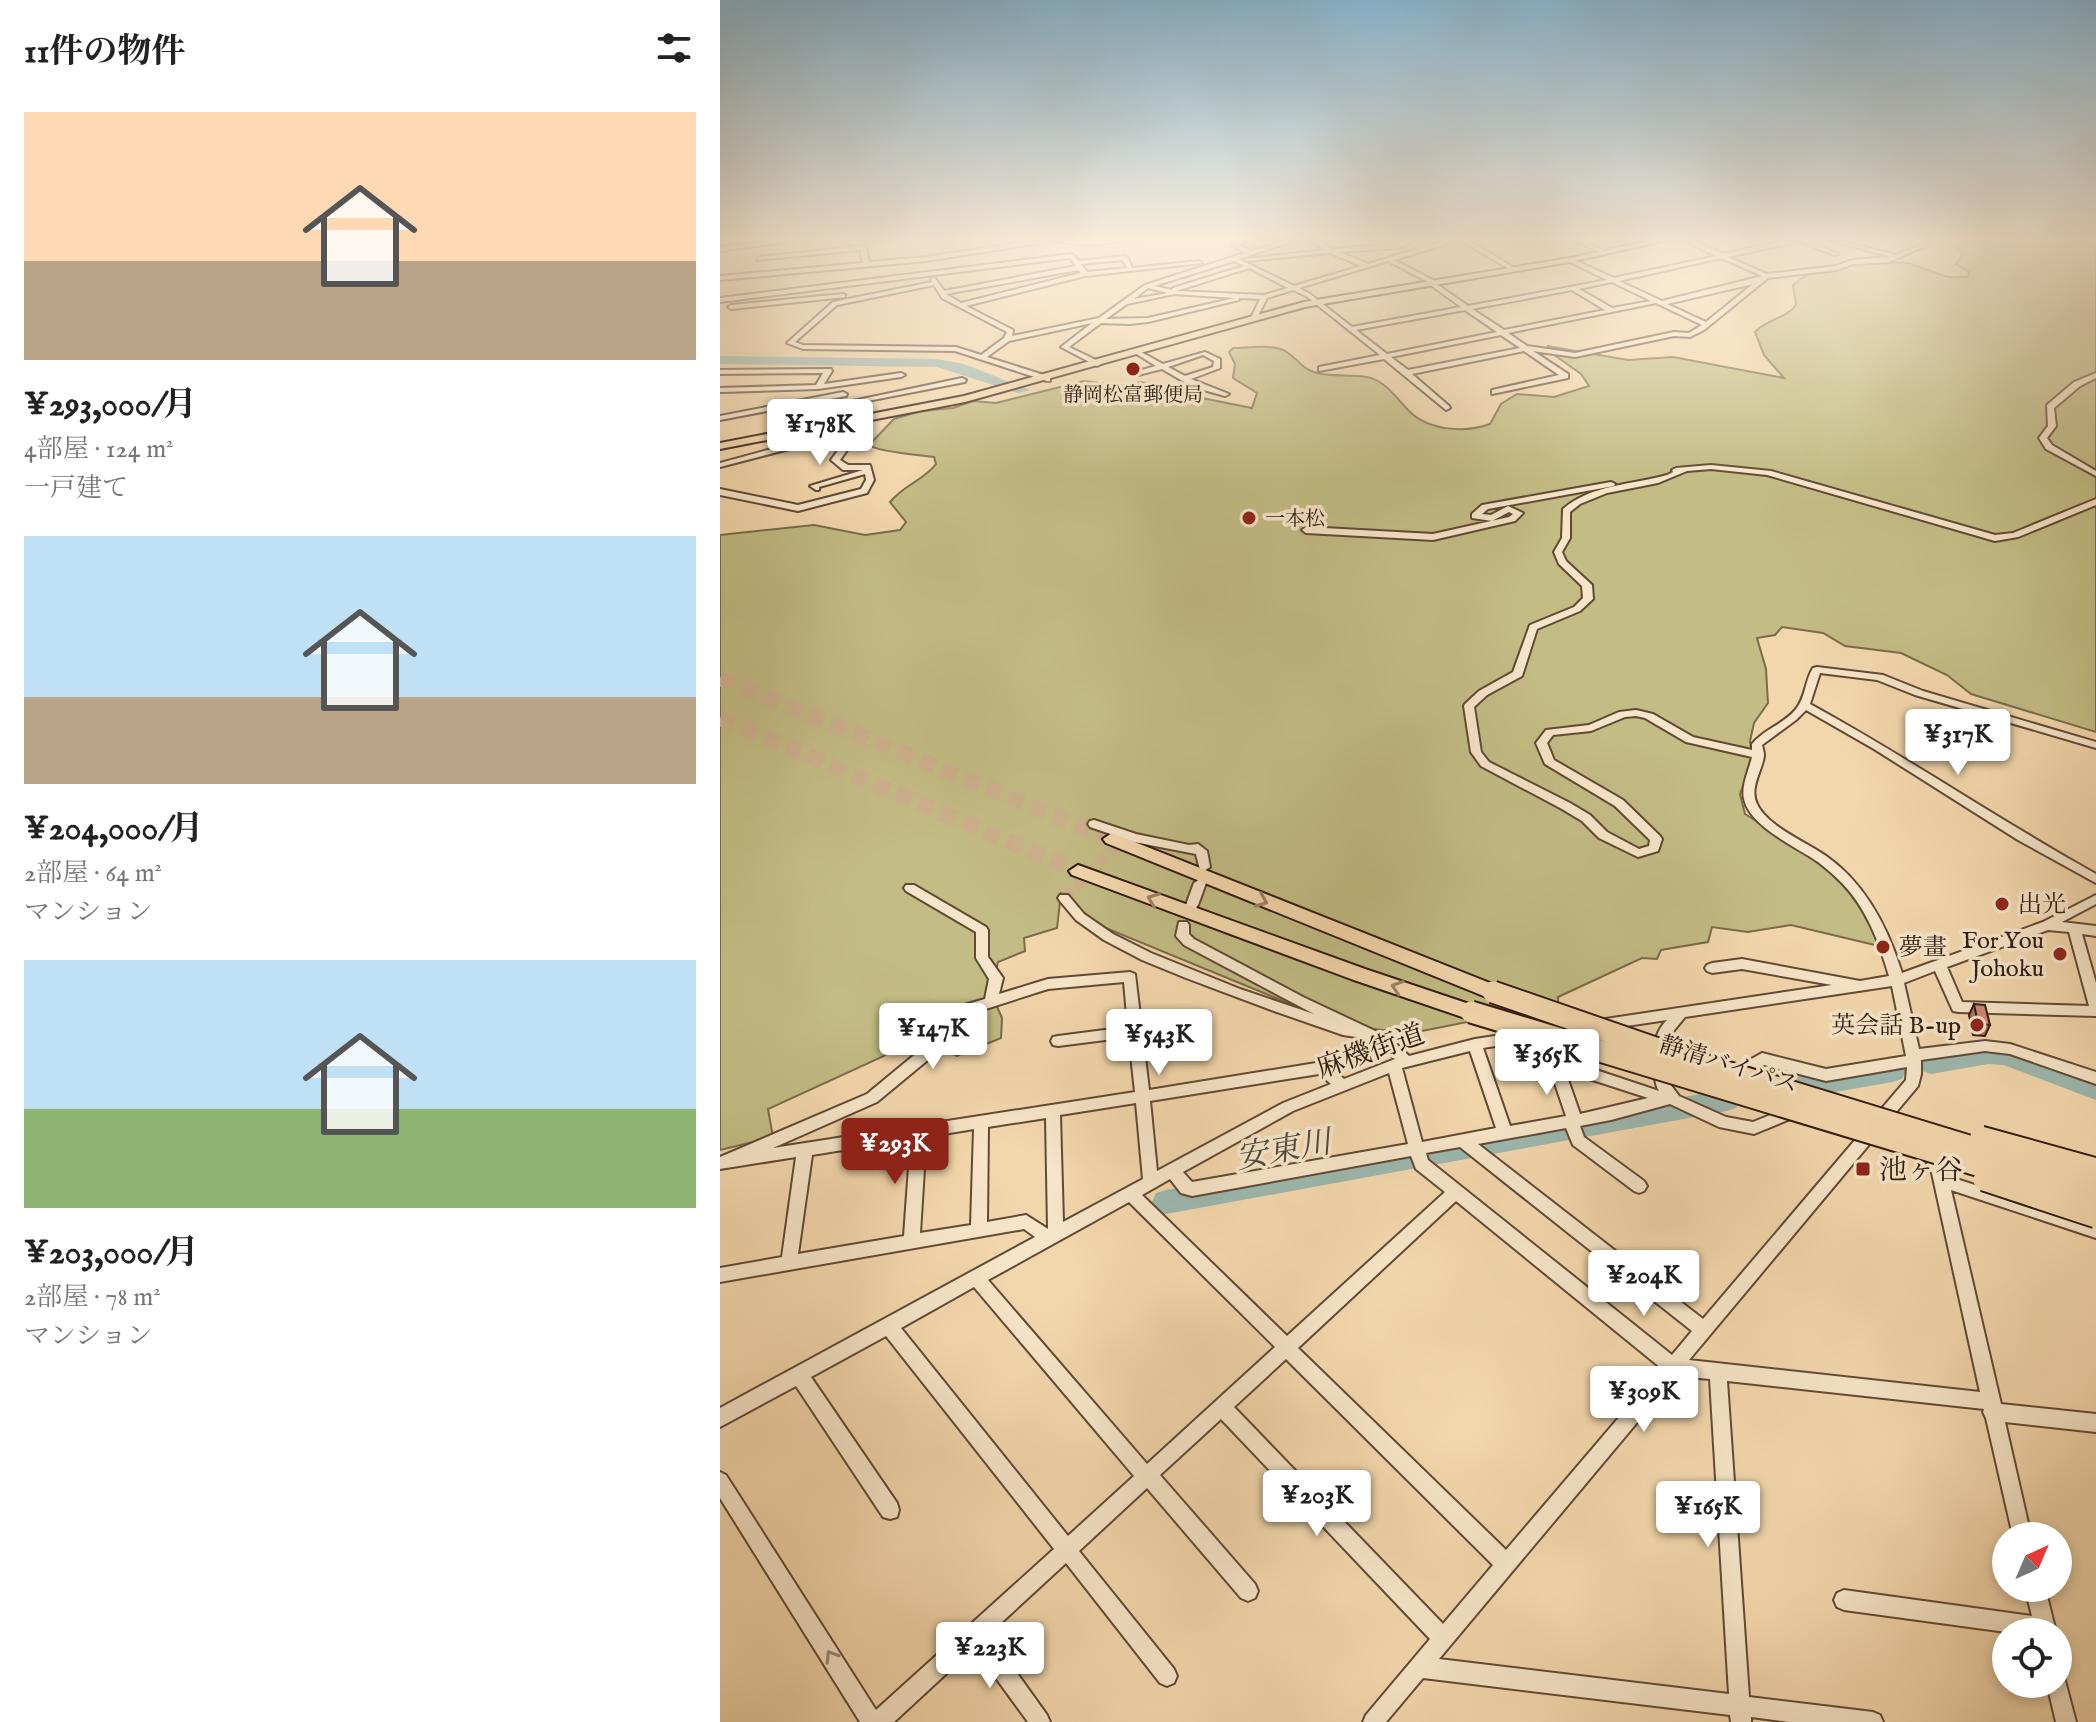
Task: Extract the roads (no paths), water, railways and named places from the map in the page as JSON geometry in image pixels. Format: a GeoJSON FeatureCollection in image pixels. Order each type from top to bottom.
{"type":"FeatureCollection","features":[{"type":"Feature","properties":{"kind":"highway","name":"静清バイパス"},"geometry":{"type":"LineString","coordinates":[[1112,839],[1493,992],[1792,1102],[2096,1184]]}},
{"type":"Feature","properties":{"kind":"highway","name":"静清バイパス"},"geometry":{"type":"LineString","coordinates":[[1078,871],[1471,1012],[2096,1203]]}},
{"type":"Feature","properties":{"kind":"highway"},"geometry":{"type":"LineString","coordinates":[[1592,1026],[1605,1045],[1663,1068],[1876,1127],[1916,1128],[2096,1184]]}},
{"type":"Feature","properties":{"kind":"highway"},"geometry":{"type":"LineString","coordinates":[[1663,1068],[1815,1101],[1930,1153],[2096,1203]]}},
{"type":"Feature","properties":{"kind":"highway"},"geometry":{"type":"LineString","coordinates":[[1761,1101],[1841,1134],[2096,1217]]}},
{"type":"Feature","properties":{"kind":"highway"},"geometry":{"type":"LineString","coordinates":[[1792,1102],[1878,1110],[2096,1169]]}},
{"type":"Feature","properties":{"kind":"main road"},"geometry":{"type":"LineString","coordinates":[[720,444],[915,409],[1047,379],[1253,318]]}},
{"type":"Feature","properties":{"kind":"main road"},"geometry":{"type":"LineString","coordinates":[[720,444],[809,430],[856,418]]}},
{"type":"Feature","properties":{"kind":"street"},"geometry":{"type":"LineString","coordinates":[[818,318],[790,343],[803,347],[956,349],[1047,379]]}},
{"type":"Feature","properties":{"kind":"street"},"geometry":{"type":"LineString","coordinates":[[982,357],[1011,333],[1008,327],[990,318]]}},
{"type":"Feature","properties":{"kind":"street"},"geometry":{"type":"LineString","coordinates":[[1007,339],[1097,320],[1111,323],[1139,318]]}},
{"type":"Feature","properties":{"kind":"street"},"geometry":{"type":"LineString","coordinates":[[1338,318],[1446,408]]}},
{"type":"Feature","properties":{"kind":"street"},"geometry":{"type":"LineString","coordinates":[[1351,329],[1407,318]]}},
{"type":"Feature","properties":{"kind":"street"},"geometry":{"type":"LineString","coordinates":[[1484,318],[1565,376],[1495,392]]}},
{"type":"Feature","properties":{"kind":"street"},"geometry":{"type":"LineString","coordinates":[[1322,369],[1574,318]]}},
{"type":"Feature","properties":{"kind":"street"},"geometry":{"type":"LineString","coordinates":[[1693,318],[1705,324]]}},
{"type":"Feature","properties":{"kind":"street"},"geometry":{"type":"LineString","coordinates":[[1406,373],[1528,348],[1575,355],[1674,334],[1690,335],[1712,318]]}},
{"type":"Feature","properties":{"kind":"street"},"geometry":{"type":"LineString","coordinates":[[1097,320],[1064,347],[1097,364]]}},
{"type":"Feature","properties":{"kind":"street"},"geometry":{"type":"LineString","coordinates":[[1452,343],[1473,359]]}},
{"type":"Feature","properties":{"kind":"street"},"geometry":{"type":"LineString","coordinates":[[1137,352],[1184,379],[1225,394]]}},
{"type":"Feature","properties":{"kind":"street"},"geometry":{"type":"LineString","coordinates":[[1141,373],[1203,353],[1218,360],[1216,368],[1184,379]]}},
{"type":"Feature","properties":{"kind":"street"},"geometry":{"type":"LineString","coordinates":[[720,372],[828,371],[818,387]]}},
{"type":"Feature","properties":{"kind":"street"},"geometry":{"type":"LineString","coordinates":[[720,390],[818,387],[901,375]]}},
{"type":"Feature","properties":{"kind":"street"},"geometry":{"type":"LineString","coordinates":[[2096,375],[2077,384],[2050,407],[2052,426],[2043,438],[2049,447],[2096,474]]}},
{"type":"Feature","properties":{"kind":"street"},"geometry":{"type":"LineString","coordinates":[[720,418],[962,380]]}},
{"type":"Feature","properties":{"kind":"street"},"geometry":{"type":"LineString","coordinates":[[838,384],[860,426],[845,440],[843,452],[835,460],[846,468],[867,467],[870,470]]}},
{"type":"Feature","properties":{"kind":"street"},"geometry":{"type":"LineString","coordinates":[[744,414],[740,404],[746,390]]}},
{"type":"Feature","properties":{"kind":"street"},"geometry":{"type":"LineString","coordinates":[[720,465],[817,439],[809,430]]}},
{"type":"Feature","properties":{"kind":"street"},"geometry":{"type":"LineString","coordinates":[[1306,530],[1433,537],[1512,519],[1519,513],[1508,509],[1492,518],[1475,516],[1485,507],[1711,467],[1768,473],[1995,538],[2015,535],[2096,502]]}},
{"type":"Feature","properties":{"kind":"street"},"geometry":{"type":"LineString","coordinates":[[816,488],[814,486],[870,470]]}},
{"type":"Feature","properties":{"kind":"street"},"geometry":{"type":"LineString","coordinates":[[720,492],[798,508],[810,507],[864,491],[870,480],[870,470]]}},
{"type":"Feature","properties":{"kind":"street"},"geometry":{"type":"LineString","coordinates":[[1684,470],[1662,481],[1612,489],[1580,500],[1566,511],[1566,538],[1558,552],[1562,562],[1591,593],[1577,609],[1533,627],[1518,674],[1483,693],[1469,706],[1476,752],[1485,764],[1566,806],[1586,818],[1603,835],[1638,853],[1654,848],[1656,839],[1619,803],[1549,762],[1541,743],[1550,732],[1591,728],[1623,714],[1636,713],[1649,716],[1690,740],[1759,755]]}},
{"type":"Feature","properties":{"kind":"street"},"geometry":{"type":"LineString","coordinates":[[1373,1722],[1913,1082],[1914,1057],[1889,945],[1868,906],[1834,868],[1762,819],[1751,806],[1748,794],[1759,755],[1757,744],[1766,732],[1785,725],[1804,705],[1811,678],[1817,670],[1879,677],[1919,693],[2096,745]]}},
{"type":"Feature","properties":{"kind":"street"},"geometry":{"type":"LineString","coordinates":[[1804,705],[1859,734],[2032,845],[2096,879]]}},
{"type":"Feature","properties":{"kind":"street"},"geometry":{"type":"LineString","coordinates":[[1094,824],[1134,838],[1201,851]]}},
{"type":"Feature","properties":{"kind":"street"},"geometry":{"type":"LineString","coordinates":[[1132,832],[1201,851]]}},
{"type":"Feature","properties":{"kind":"street"},"geometry":{"type":"LineString","coordinates":[[1201,851],[1204,867]]}},
{"type":"Feature","properties":{"kind":"street"},"geometry":{"type":"LineString","coordinates":[[1192,905],[1200,883]]}},
{"type":"Feature","properties":{"kind":"street"},"geometry":{"type":"LineString","coordinates":[[910,888],[982,930],[982,958],[996,978],[991,1000]]}},
{"type":"Feature","properties":{"kind":"street"},"geometry":{"type":"LineString","coordinates":[[1064,898],[1085,924],[1150,957],[1343,1030],[1367,1033]]}},
{"type":"Feature","properties":{"kind":"street","name":"麻機街道"},"geometry":{"type":"LineString","coordinates":[[720,1418],[1288,1107],[1340,1084],[1475,1044],[1898,980],[2047,925],[2096,899]]}},
{"type":"Feature","properties":{"kind":"street"},"geometry":{"type":"LineString","coordinates":[[1183,925],[1182,936],[1189,942],[1385,1042],[1400,1064],[1421,1164],[1673,1367],[1990,1406],[2096,1423]]}},
{"type":"Feature","properties":{"kind":"street"},"geometry":{"type":"LineString","coordinates":[[2047,925],[2096,931]]}},
{"type":"Feature","properties":{"kind":"street"},"geometry":{"type":"LineString","coordinates":[[1939,965],[1958,1007],[2096,1009],[2074,928]]}},
{"type":"Feature","properties":{"kind":"street"},"geometry":{"type":"LineString","coordinates":[[1712,968],[1742,964],[1861,986]]}},
{"type":"Feature","properties":{"kind":"street"},"geometry":{"type":"LineString","coordinates":[[726,1162],[862,1104],[924,1055],[949,1021],[962,1011],[1048,984],[1130,977],[1151,1182]]}},
{"type":"Feature","properties":{"kind":"street"},"geometry":{"type":"LineString","coordinates":[[1671,1099],[1663,1085],[1664,1032],[1682,1013]]}},
{"type":"Feature","properties":{"kind":"street"},"geometry":{"type":"LineString","coordinates":[[1058,1041],[1135,1031]]}},
{"type":"Feature","properties":{"kind":"street"},"geometry":{"type":"LineString","coordinates":[[1475,1044],[1505,1133]]}},
{"type":"Feature","properties":{"kind":"street"},"geometry":{"type":"LineString","coordinates":[[1744,1070],[1762,1059],[1826,1075],[1985,1046],[2010,1049],[2096,1078]]}},
{"type":"Feature","properties":{"kind":"street"},"geometry":{"type":"LineString","coordinates":[[1639,1186],[1578,1141],[1550,1060],[1671,1099],[1702,1115],[1754,1128],[1792,1102],[1815,1101]]}},
{"type":"Feature","properties":{"kind":"street"},"geometry":{"type":"LineString","coordinates":[[726,1162],[1322,1068],[1340,1084]]}},
{"type":"Feature","properties":{"kind":"street"},"geometry":{"type":"LineString","coordinates":[[1172,1170],[1186,1188],[1192,1189],[1573,1121],[1671,1099]]}},
{"type":"Feature","properties":{"kind":"street"},"geometry":{"type":"LineString","coordinates":[[720,1275],[1026,1222],[1053,1237],[1053,1110]]}},
{"type":"Feature","properties":{"kind":"street"},"geometry":{"type":"LineString","coordinates":[[979,1231],[981,1121]]}},
{"type":"Feature","properties":{"kind":"street"},"geometry":{"type":"LineString","coordinates":[[1916,1128],[1941,1180],[2019,1522]]}},
{"type":"Feature","properties":{"kind":"street"},"geometry":{"type":"LineString","coordinates":[[911,1243],[919,1131]]}},
{"type":"Feature","properties":{"kind":"street"},"geometry":{"type":"LineString","coordinates":[[1463,1141],[1704,1330]]}},
{"type":"Feature","properties":{"kind":"street"},"geometry":{"type":"LineString","coordinates":[[2005,1155],[2023,1144],[2038,1143],[2096,1160]]}},
{"type":"Feature","properties":{"kind":"street"},"geometry":{"type":"LineString","coordinates":[[789,1264],[805,1149]]}},
{"type":"Feature","properties":{"kind":"street"},"geometry":{"type":"LineString","coordinates":[[1941,1180],[2096,1231]]}},
{"type":"Feature","properties":{"kind":"street"},"geometry":{"type":"LineString","coordinates":[[879,1722],[1456,1192]]}},
{"type":"Feature","properties":{"kind":"street"},"geometry":{"type":"LineString","coordinates":[[1130,1193],[1507,1565]]}},
{"type":"Feature","properties":{"kind":"street"},"geometry":{"type":"LineString","coordinates":[[977,1279],[1248,1591]]}},
{"type":"Feature","properties":{"kind":"street"},"geometry":{"type":"LineString","coordinates":[[889,1326],[1167,1676]]}},
{"type":"Feature","properties":{"kind":"street"},"geometry":{"type":"LineString","coordinates":[[1718,1374],[1740,1713]]}},
{"type":"Feature","properties":{"kind":"street"},"geometry":{"type":"LineString","coordinates":[[799,1375],[890,1510]]}},
{"type":"Feature","properties":{"kind":"street"},"geometry":{"type":"LineString","coordinates":[[1222,1407],[1443,1639]]}},
{"type":"Feature","properties":{"kind":"street"},"geometry":{"type":"LineString","coordinates":[[720,1481],[872,1722]]}},
{"type":"Feature","properties":{"kind":"street"},"geometry":{"type":"LineString","coordinates":[[1844,1600],[1992,1622]]}},
{"type":"Feature","properties":{"kind":"street"},"geometry":{"type":"LineString","coordinates":[[976,1633],[1040,1722]]}},
{"type":"Feature","properties":{"kind":"street"},"geometry":{"type":"LineString","coordinates":[[1419,1667],[1740,1713],[1873,1722]]}},
{"type":"Feature","properties":{"kind":"street"},"geometry":{"type":"LineString","coordinates":[[2060,1698],[2066,1722]]}},
{"type":"Feature","properties":{"kind":"waterway"},"geometry":{"type":"LineString","coordinates":[[720,360],[937,363],[959,367],[1023,390]]}},
{"type":"Feature","properties":{"kind":"waterway","name":"安東川"},"geometry":{"type":"LineString","coordinates":[[1931,1064],[1988,1054],[2006,1055],[2096,1089]]}},
{"type":"Feature","properties":{"kind":"waterway","name":"安東川"},"geometry":{"type":"LineString","coordinates":[[1795,1088],[1893,1072]]}},
{"type":"Feature","properties":{"kind":"waterway","name":"安東川"},"geometry":{"type":"LineString","coordinates":[[1581,1128],[1727,1100]]}},
{"type":"Feature","properties":{"kind":"waterway","name":"安東川"},"geometry":{"type":"LineString","coordinates":[[1479,1146],[1567,1130]]}},
{"type":"Feature","properties":{"kind":"waterway","name":"安東川"},"geometry":{"type":"LineString","coordinates":[[1425,1156],[1463,1149]]}},
{"type":"Feature","properties":{"kind":"waterway","name":"安東川"},"geometry":{"type":"LineString","coordinates":[[1166,1202],[1411,1158]]}},
{"type":"Feature","properties":{"kind":"tunnel"},"geometry":{"type":"LineString","coordinates":[[720,678],[1112,839]]}},
{"type":"Feature","properties":{"kind":"tunnel"},"geometry":{"type":"LineString","coordinates":[[720,718],[1078,871]]}},
{"type":"Feature","properties":{"kind":"tunnel"},"geometry":{"type":"LineString","coordinates":[[1064,898],[1132,832]]}},
{"type":"Feature","properties":{"kind":"place","name":"静岡松富郵便局"},"geometry":{"type":"Point","coordinates":[1133,369]}},
{"type":"Feature","properties":{"kind":"place","name":"一本松"},"geometry":{"type":"Point","coordinates":[1249,518]}},
{"type":"Feature","properties":{"kind":"place","name":"出光"},"geometry":{"type":"Point","coordinates":[2002,904]}},
{"type":"Feature","properties":{"kind":"place","name":"夢畫"},"geometry":{"type":"Point","coordinates":[1883,947]}},
{"type":"Feature","properties":{"kind":"place","name":"For You Johoku"},"geometry":{"type":"Point","coordinates":[2060,954]}},
{"type":"Feature","properties":{"kind":"place","name":"英会話 B-up"},"geometry":{"type":"Point","coordinates":[1977,1025]}},
{"type":"Feature","properties":{"kind":"place","name":"池ヶ谷"},"geometry":{"type":"Point","coordinates":[1863,1169]}}]}
